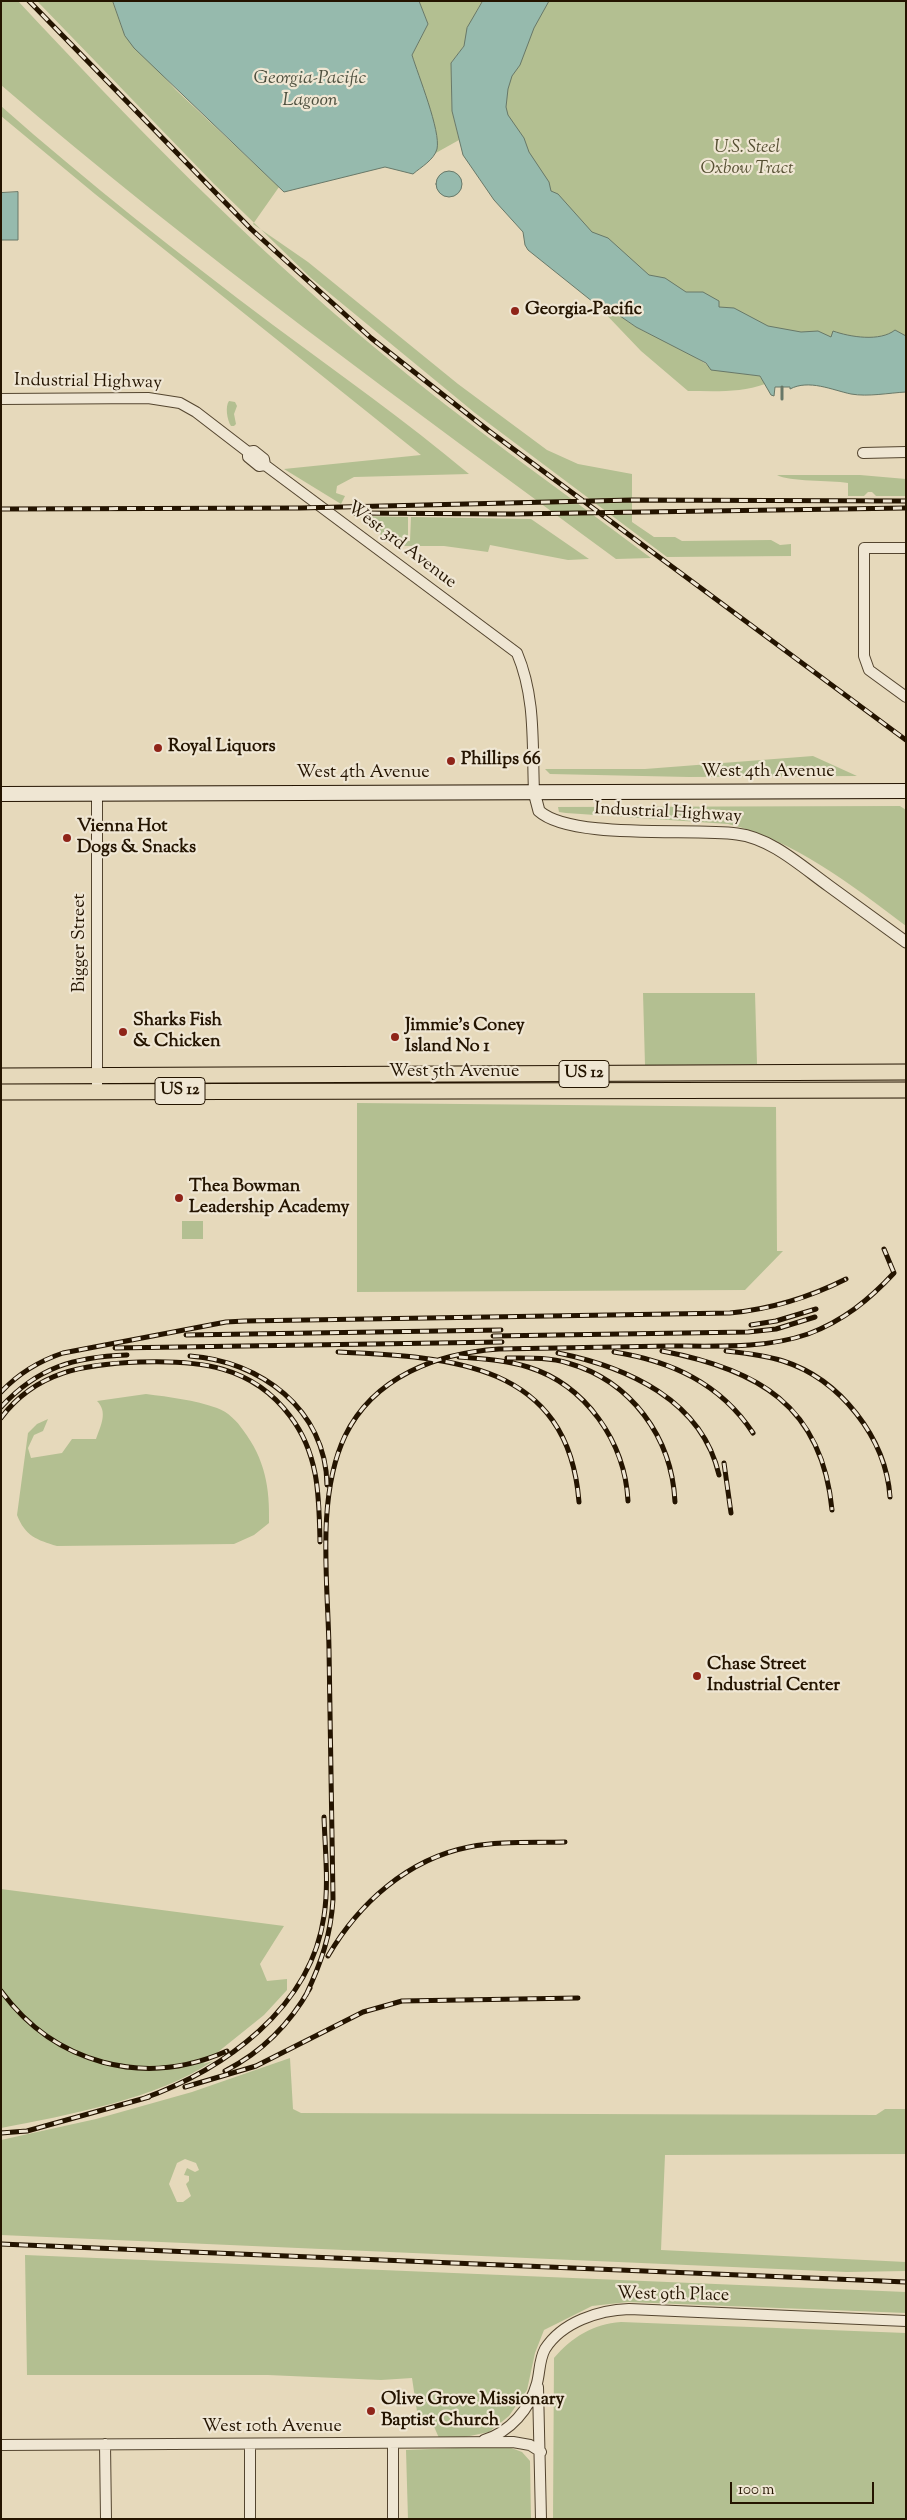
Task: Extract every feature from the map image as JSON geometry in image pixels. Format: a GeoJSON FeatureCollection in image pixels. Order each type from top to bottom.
{"type":"FeatureCollection","features":[{"type":"Feature","properties":{"kind":"main road","name":"West 4th Avenue"},"geometry":{"type":"LineString","coordinates":[[1,794],[906,791]]}},
{"type":"Feature","properties":{"kind":"main road"},"geometry":{"type":"LineString","coordinates":[[885,1072],[885,1090]]}},
{"type":"Feature","properties":{"kind":"main road","name":"West 5th Avenue"},"geometry":{"type":"LineString","coordinates":[[1,1076],[906,1072]]}},
{"type":"Feature","properties":{"kind":"main road"},"geometry":{"type":"LineString","coordinates":[[263,1074],[264,1091]]}},
{"type":"Feature","properties":{"kind":"main road"},"geometry":{"type":"LineString","coordinates":[[638,1074],[638,1092]]}},
{"type":"Feature","properties":{"kind":"main road","name":"West 5th Avenue"},"geometry":{"type":"LineString","coordinates":[[1,1092],[906,1090]]}},
{"type":"Feature","properties":{"kind":"street","name":"Industrial Highway"},"geometry":{"type":"LineString","coordinates":[[1,399],[148,398],[180,402],[248,452],[254,452],[264,459],[265,465]]}},
{"type":"Feature","properties":{"kind":"street"},"geometry":{"type":"LineString","coordinates":[[863,453],[906,452]]}},
{"type":"Feature","properties":{"kind":"street","name":"West 3rd Avenue"},"geometry":{"type":"LineString","coordinates":[[265,465],[517,653],[527,680],[531,702],[534,792]]}},
{"type":"Feature","properties":{"kind":"street"},"geometry":{"type":"LineString","coordinates":[[906,548],[864,548],[864,661],[874,674],[906,697]]}},
{"type":"Feature","properties":{"kind":"street","name":"Industrial Highway"},"geometry":{"type":"LineString","coordinates":[[534,792],[535,804],[539,811],[553,821],[597,828],[724,833],[752,837],[776,849],[906,942]]}},
{"type":"Feature","properties":{"kind":"street","name":"Bigger Street"},"geometry":{"type":"LineString","coordinates":[[97,794],[97,1092]]}},
{"type":"Feature","properties":{"kind":"street","name":"West 9th Place"},"geometry":{"type":"LineString","coordinates":[[478,2442],[498,2434],[514,2422],[530,2400],[537,2380],[541,2358],[551,2341],[580,2320],[605,2312],[636,2310],[906,2321]]}},
{"type":"Feature","properties":{"kind":"street"},"geometry":{"type":"LineString","coordinates":[[537,2380],[541,2519]]}},
{"type":"Feature","properties":{"kind":"street","name":"West 10th Avenue"},"geometry":{"type":"LineString","coordinates":[[1,2445],[250,2445],[478,2442],[522,2443],[530,2445],[540,2452]]}},
{"type":"Feature","properties":{"kind":"street"},"geometry":{"type":"LineString","coordinates":[[105,2444],[106,2519]]}},
{"type":"Feature","properties":{"kind":"street"},"geometry":{"type":"LineString","coordinates":[[393,2444],[393,2519]]}},
{"type":"Feature","properties":{"kind":"street"},"geometry":{"type":"LineString","coordinates":[[250,2445],[250,2519]]}},
{"type":"Feature","properties":{"kind":"green space"},"geometry":{"type":"Polygon","coordinates":[[[1,1],[18,1],[190,180],[327,307],[442,402],[651,558],[616,559],[227,269],[75,148],[1,85],[1,1]]]}},
{"type":"Feature","properties":{"kind":"green space"},"geometry":{"type":"Polygon","coordinates":[[[37,1],[113,1],[125,35],[176,90],[279,187],[254,223],[214,184],[37,1]]]}},
{"type":"Feature","properties":{"kind":"green space"},"geometry":{"type":"Polygon","coordinates":[[[419,1],[483,1],[464,46],[451,63],[452,111],[459,140],[434,154],[437,138],[412,55],[428,24],[419,1]]]}},
{"type":"Feature","properties":{"kind":"green space","name":"U.S. Steel Oxbow Tract"},"geometry":{"type":"Polygon","coordinates":[[[528,1],[906,1],[906,341],[794,343],[664,297],[549,206],[492,102],[528,1]]]}},
{"type":"Feature","properties":{"kind":"green space"},"geometry":{"type":"Polygon","coordinates":[[[1,106],[67,163],[169,245],[273,325],[397,416],[469,474],[354,477],[337,486],[336,493],[345,496],[341,504],[284,469],[421,455],[95,194],[1,116],[1,106]]]}},
{"type":"Feature","properties":{"kind":"green space"},"geometry":{"type":"Polygon","coordinates":[[[261,229],[308,262],[458,384],[547,450],[578,464],[632,474],[632,522],[654,537],[675,537],[682,541],[771,540],[780,545],[791,544],[791,556],[667,557],[475,413],[311,278],[261,229]]]}},
{"type":"Feature","properties":{"kind":"green space"},"geometry":{"type":"Polygon","coordinates":[[[598,306],[607,307],[636,327],[690,354],[714,369],[760,376],[765,384],[737,390],[688,391],[641,351],[598,306]]]}},
{"type":"Feature","properties":{"kind":"green space"},"geometry":{"type":"Polygon","coordinates":[[[229,401],[235,402],[237,406],[234,414],[236,424],[234,426],[231,426],[228,417],[227,406],[229,401]]]}},
{"type":"Feature","properties":{"kind":"green space"},"geometry":{"type":"Polygon","coordinates":[[[777,475],[860,475],[906,479],[906,496],[876,496],[872,492],[868,492],[864,496],[848,496],[848,483],[791,479],[777,475]]]}},
{"type":"Feature","properties":{"kind":"green space"},"geometry":{"type":"Polygon","coordinates":[[[358,516],[408,517],[408,541],[410,541],[411,517],[531,519],[589,559],[568,560],[490,545],[488,552],[444,546],[399,546],[382,540],[380,533],[358,516]]]}},
{"type":"Feature","properties":{"kind":"green space"},"geometry":{"type":"Polygon","coordinates":[[[813,756],[857,776],[689,777],[550,774],[545,769],[645,769],[813,756]]]}},
{"type":"Feature","properties":{"kind":"green space"},"geometry":{"type":"Polygon","coordinates":[[[900,806],[906,810],[906,926],[822,866],[799,852],[752,831],[728,824],[566,813],[559,812],[558,807],[900,806]]]}},
{"type":"Feature","properties":{"kind":"green space"},"geometry":{"type":"Polygon","coordinates":[[[643,993],[755,993],[757,1064],[645,1065],[643,993]]]}},
{"type":"Feature","properties":{"kind":"green space"},"geometry":{"type":"Polygon","coordinates":[[[357,1103],[776,1107],[777,1251],[783,1251],[745,1290],[357,1292],[357,1103]]]}},
{"type":"Feature","properties":{"kind":"green space"},"geometry":{"type":"Polygon","coordinates":[[[182,1221],[203,1221],[203,1239],[182,1239],[182,1221]]]}},
{"type":"Feature","properties":{"kind":"green space"},"geometry":{"type":"Polygon","coordinates":[[[146,1394],[208,1405],[225,1412],[235,1420],[250,1441],[265,1474],[269,1523],[254,1535],[234,1544],[57,1546],[32,1536],[24,1528],[17,1515],[28,1433],[37,1424],[48,1419],[43,1431],[34,1435],[28,1448],[31,1458],[62,1453],[72,1439],[96,1439],[103,1414],[97,1401],[146,1394]]]}},
{"type":"Feature","properties":{"kind":"green space"},"geometry":{"type":"Polygon","coordinates":[[[1,1889],[284,1926],[260,1964],[267,1981],[287,1979],[287,1990],[264,2015],[203,2064],[213,2061],[191,2074],[166,2086],[111,2104],[1,2128],[1,1889]]]}},
{"type":"Feature","properties":{"kind":"green space"},"geometry":{"type":"Polygon","coordinates":[[[290,2058],[293,2109],[301,2113],[876,2115],[885,2109],[906,2109],[906,2154],[665,2155],[661,2250],[906,2262],[906,2271],[847,2272],[1,2235],[1,2140],[96,2119],[192,2092],[290,2058]],[[185,2159],[177,2163],[169,2184],[177,2202],[183,2202],[191,2196],[186,2184],[189,2181],[189,2176],[184,2175],[187,2168],[195,2172],[199,2170],[196,2163],[185,2159]]]}},
{"type":"Feature","properties":{"kind":"green space"},"geometry":{"type":"Polygon","coordinates":[[[25,2255],[906,2292],[906,2313],[628,2302],[592,2306],[544,2330],[535,2353],[527,2390],[509,2416],[489,2432],[465,2437],[439,2438],[432,2422],[418,2418],[412,2378],[381,2380],[268,2375],[27,2375],[25,2255]]]}},
{"type":"Feature","properties":{"kind":"green space"},"geometry":{"type":"Polygon","coordinates":[[[611,2323],[906,2333],[906,2519],[553,2519],[554,2358],[568,2344],[584,2333],[611,2323]]]}},
{"type":"Feature","properties":{"kind":"green space"},"geometry":{"type":"Polygon","coordinates":[[[506,2446],[522,2452],[530,2461],[531,2519],[408,2519],[406,2450],[506,2446]]]}},
{"type":"Feature","properties":{"kind":"water","name":"Georgia-Pacific Lagoon"},"geometry":{"type":"Polygon","coordinates":[[[113,1],[419,1],[428,24],[412,55],[436,130],[437,149],[430,160],[413,174],[385,167],[284,192],[134,48],[125,36],[113,1]]]}},
{"type":"Feature","properties":{"kind":"water"},"geometry":{"type":"Polygon","coordinates":[[[483,1],[549,1],[534,28],[520,65],[512,76],[506,107],[508,115],[524,138],[529,152],[549,182],[551,191],[558,194],[592,232],[608,238],[649,275],[665,278],[686,292],[703,292],[719,301],[719,307],[734,308],[768,326],[801,332],[818,331],[831,337],[833,331],[848,335],[873,337],[889,334],[895,330],[906,336],[906,392],[858,395],[821,386],[805,385],[790,389],[790,387],[775,387],[774,396],[771,395],[760,376],[711,370],[706,363],[636,327],[607,307],[598,306],[528,250],[525,245],[523,232],[494,200],[463,155],[452,111],[451,63],[464,46],[467,28],[483,1]]]}},
{"type":"Feature","properties":{"kind":"water"},"geometry":{"type":"Polygon","coordinates":[[[449,171],[458,175],[462,184],[458,193],[449,197],[440,193],[436,184],[440,175],[449,171]]]}},
{"type":"Feature","properties":{"kind":"water"},"geometry":{"type":"Polygon","coordinates":[[[18,192],[18,240],[1,240],[1,193],[18,192]]]}},
{"type":"Feature","properties":{"kind":"waterway"},"geometry":{"type":"LineString","coordinates":[[782,387],[782,399]]}},
{"type":"Feature","properties":{"kind":"railway"},"geometry":{"type":"LineString","coordinates":[[29,1],[251,229],[371,338],[489,431],[906,740]]}},
{"type":"Feature","properties":{"kind":"railway"},"geometry":{"type":"LineString","coordinates":[[1,509],[300,508],[632,500],[906,501]]}},
{"type":"Feature","properties":{"kind":"railway"},"geometry":{"type":"LineString","coordinates":[[353,513],[513,514],[906,508]]}},
{"type":"Feature","properties":{"kind":"railway"},"geometry":{"type":"LineString","coordinates":[[306,1995],[324,1949],[330,1925],[333,1899],[326,1569],[327,1513],[330,1486],[336,1460],[345,1436],[357,1415],[390,1383],[410,1372],[431,1362],[476,1351],[499,1349],[740,1346],[775,1342],[808,1334],[833,1323],[855,1309],[894,1273],[884,1249]]}},
{"type":"Feature","properties":{"kind":"railway"},"geometry":{"type":"LineString","coordinates":[[1,1392],[30,1368],[63,1353],[226,1322],[730,1313],[761,1309],[790,1302],[846,1279]]}},
{"type":"Feature","properties":{"kind":"railway"},"geometry":{"type":"LineString","coordinates":[[751,1325],[776,1321],[816,1309]]}},
{"type":"Feature","properties":{"kind":"railway"},"geometry":{"type":"LineString","coordinates":[[493,1336],[748,1332],[776,1329],[815,1317]]}},
{"type":"Feature","properties":{"kind":"railway"},"geometry":{"type":"LineString","coordinates":[[186,1335],[501,1330]]}},
{"type":"Feature","properties":{"kind":"railway"},"geometry":{"type":"LineString","coordinates":[[115,1348],[502,1342]]}},
{"type":"Feature","properties":{"kind":"railway"},"geometry":{"type":"LineString","coordinates":[[662,1351],[727,1369],[755,1382],[779,1398],[799,1418],[815,1443],[826,1474],[832,1510]]}},
{"type":"Feature","properties":{"kind":"railway"},"geometry":{"type":"LineString","coordinates":[[726,1351],[783,1361],[804,1370],[841,1396],[856,1414],[880,1453],[887,1475],[890,1497]]}},
{"type":"Feature","properties":{"kind":"railway"},"geometry":{"type":"LineString","coordinates":[[338,1352],[421,1358],[461,1365],[496,1376],[527,1394],[552,1420],[570,1456],[579,1502]]}},
{"type":"Feature","properties":{"kind":"railway"},"geometry":{"type":"LineString","coordinates":[[614,1352],[655,1361],[692,1377],[710,1388],[725,1401],[753,1433]]}},
{"type":"Feature","properties":{"kind":"railway"},"geometry":{"type":"LineString","coordinates":[[558,1353],[610,1367],[658,1391],[679,1407],[696,1426],[710,1449],[719,1475]]}},
{"type":"Feature","properties":{"kind":"railway"},"geometry":{"type":"LineString","coordinates":[[1,1407],[15,1393],[43,1373],[90,1358],[127,1355]]}},
{"type":"Feature","properties":{"kind":"railway"},"geometry":{"type":"LineString","coordinates":[[190,1356],[216,1360],[241,1368],[264,1379],[284,1394],[302,1412],[315,1433],[324,1458],[327,1485]]}},
{"type":"Feature","properties":{"kind":"railway"},"geometry":{"type":"LineString","coordinates":[[459,1357],[494,1360],[528,1367],[568,1387],[599,1419],[610,1437],[625,1479],[628,1501]]}},
{"type":"Feature","properties":{"kind":"railway"},"geometry":{"type":"LineString","coordinates":[[507,1358],[546,1359],[568,1363],[591,1371],[611,1383],[629,1398],[644,1415],[666,1455],[672,1478],[675,1502]]}},
{"type":"Feature","properties":{"kind":"railway"},"geometry":{"type":"LineString","coordinates":[[1,1418],[15,1402],[30,1390],[46,1380],[81,1368],[120,1363],[183,1362],[222,1369],[241,1376],[259,1386],[275,1399],[300,1430],[307,1445],[316,1476],[320,1542]]}},
{"type":"Feature","properties":{"kind":"railway"},"geometry":{"type":"LineString","coordinates":[[724,1463],[731,1513]]}},
{"type":"Feature","properties":{"kind":"railway"},"geometry":{"type":"LineString","coordinates":[[142,2099],[173,2087],[232,2053],[259,2031],[282,2007],[302,1979],[316,1949],[324,1916],[326,1879],[324,1817]]}},
{"type":"Feature","properties":{"kind":"railway"},"geometry":{"type":"LineString","coordinates":[[328,1956],[340,1937],[370,1901],[387,1886],[426,1862],[447,1853],[481,1845],[565,1842]]}},
{"type":"Feature","properties":{"kind":"railway"},"geometry":{"type":"LineString","coordinates":[[225,2071],[251,2055],[274,2036],[310,1988]]}},
{"type":"Feature","properties":{"kind":"railway"},"geometry":{"type":"LineString","coordinates":[[1,1991],[23,2016],[47,2036],[74,2052],[103,2062],[133,2068],[164,2068],[196,2062],[227,2051]]}},
{"type":"Feature","properties":{"kind":"railway"},"geometry":{"type":"LineString","coordinates":[[185,2087],[256,2066],[363,2012],[402,2001],[578,1998]]}},
{"type":"Feature","properties":{"kind":"railway"},"geometry":{"type":"LineString","coordinates":[[1,2133],[27,2131],[149,2097]]}},
{"type":"Feature","properties":{"kind":"railway"},"geometry":{"type":"LineString","coordinates":[[1,2244],[906,2282]]}},
{"type":"Feature","properties":{"kind":"place","name":"Georgia-Pacific"},"geometry":{"type":"Point","coordinates":[515,311]}},
{"type":"Feature","properties":{"kind":"place","name":"Royal Liquors"},"geometry":{"type":"Point","coordinates":[158,748]}},
{"type":"Feature","properties":{"kind":"place","name":"Phillips 66"},"geometry":{"type":"Point","coordinates":[451,761]}},
{"type":"Feature","properties":{"kind":"place","name":"Vienna Hot Dogs & Snacks"},"geometry":{"type":"Point","coordinates":[67,838]}},
{"type":"Feature","properties":{"kind":"place","name":"Sharks Fish & Chicken"},"geometry":{"type":"Point","coordinates":[123,1032]}},
{"type":"Feature","properties":{"kind":"place","name":"Jimmie's Coney Island No 1"},"geometry":{"type":"Point","coordinates":[395,1037]}},
{"type":"Feature","properties":{"kind":"place","name":"Thea Bowman Leadership Academy"},"geometry":{"type":"Point","coordinates":[179,1198]}},
{"type":"Feature","properties":{"kind":"place","name":"Chase Street Industrial Center"},"geometry":{"type":"Point","coordinates":[697,1676]}},
{"type":"Feature","properties":{"kind":"place","name":"Olive Grove Missionary Baptist Church"},"geometry":{"type":"Point","coordinates":[371,2411]}}]}
